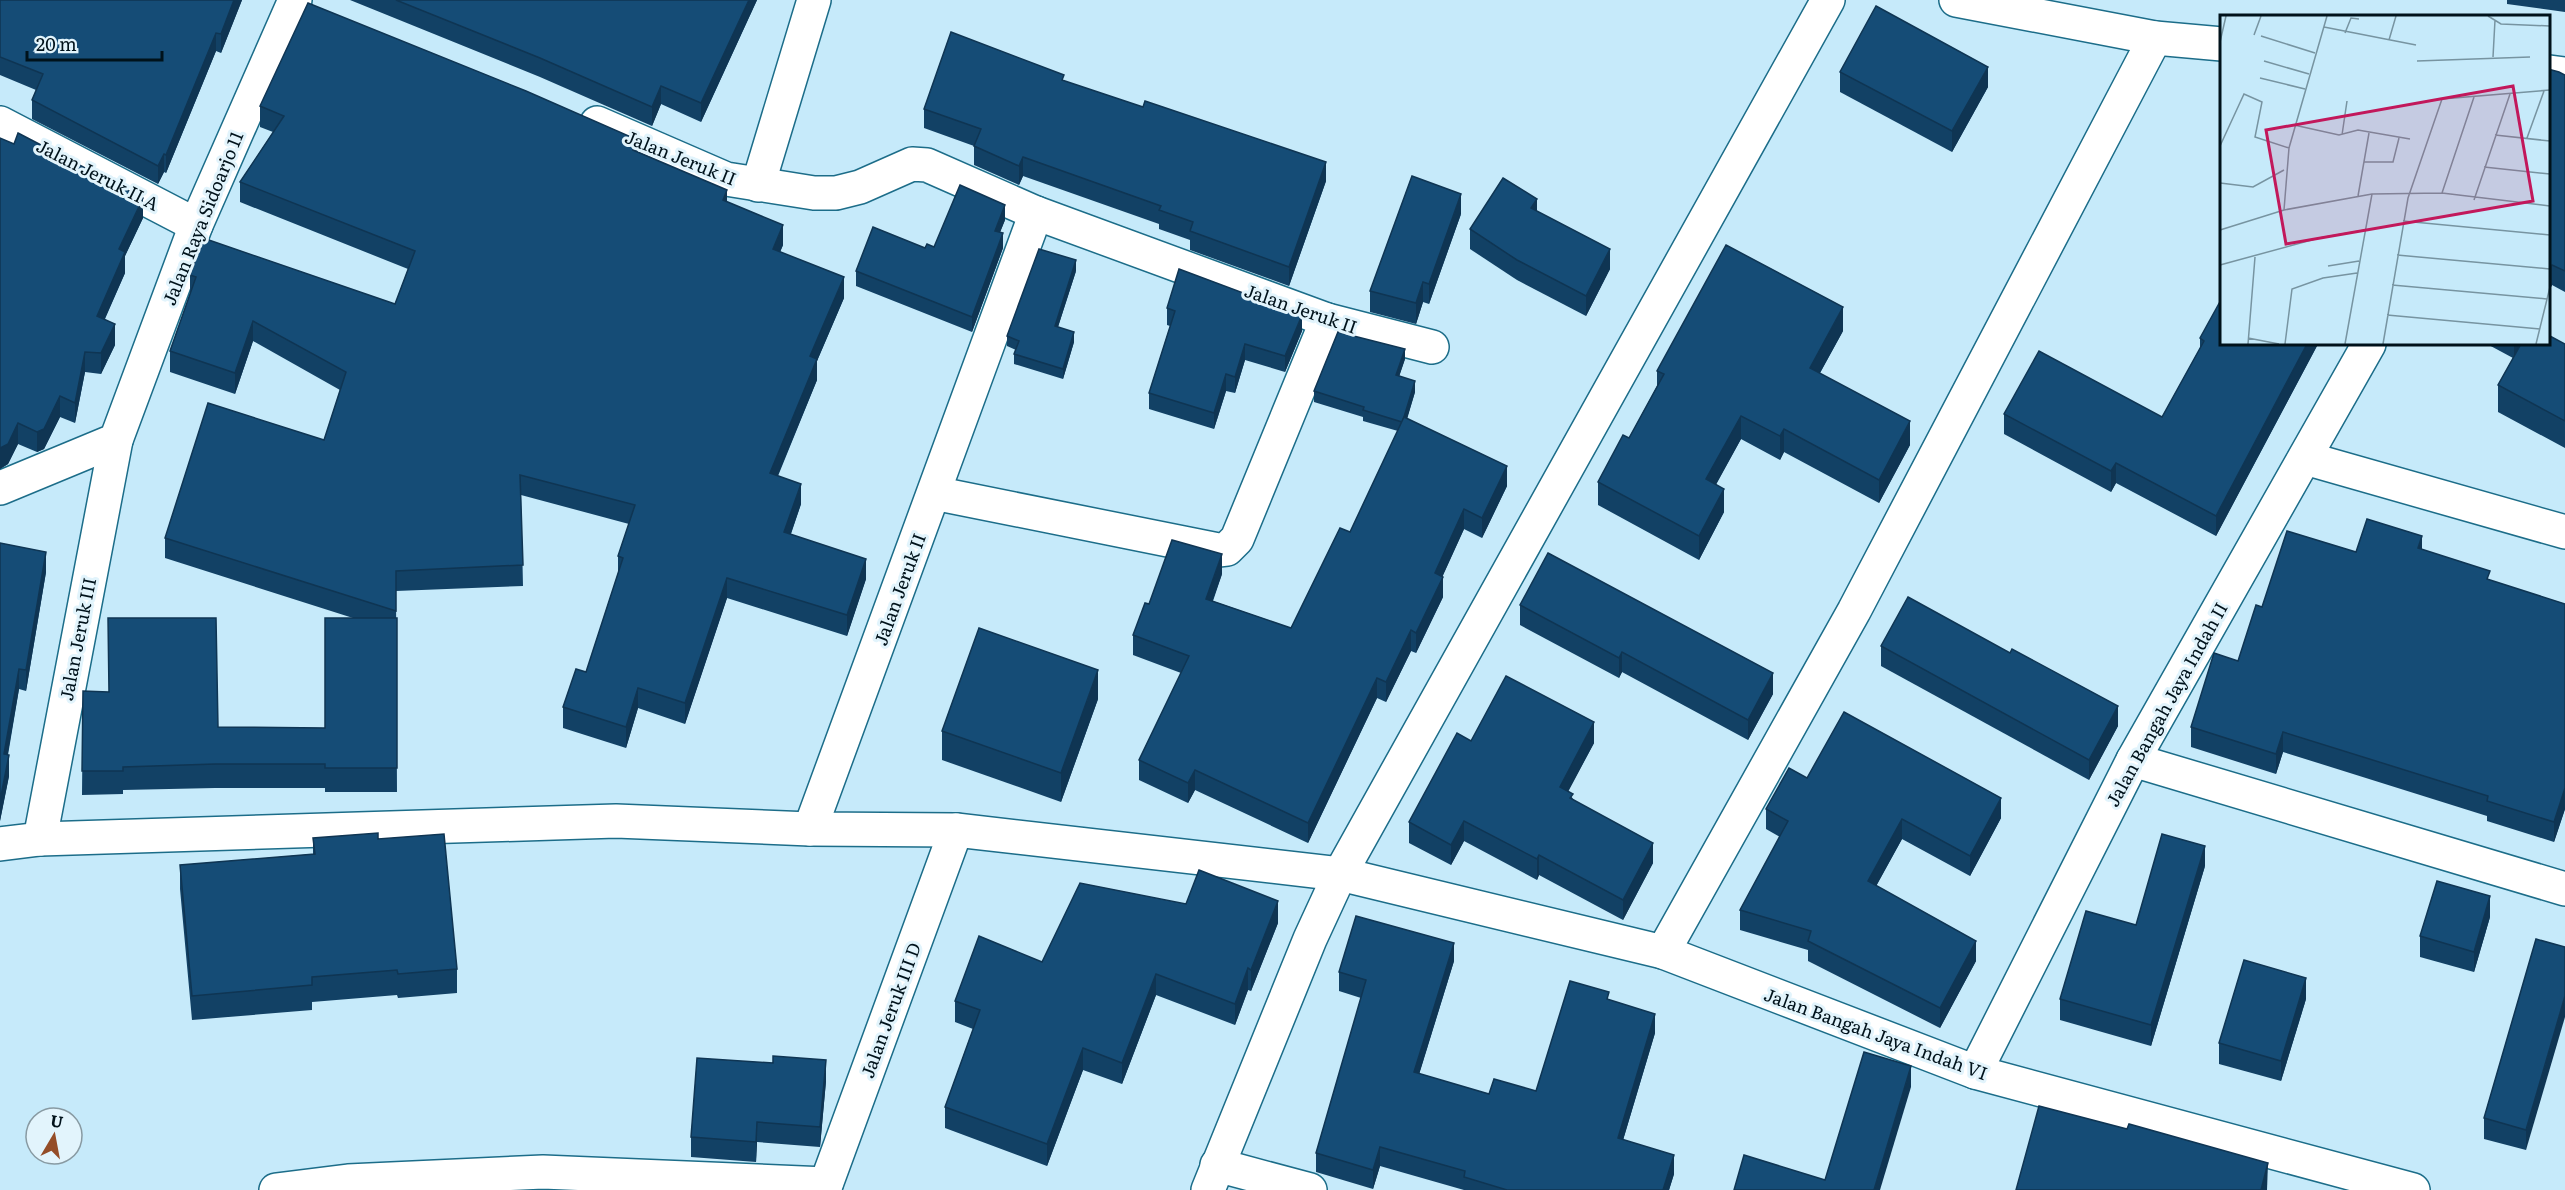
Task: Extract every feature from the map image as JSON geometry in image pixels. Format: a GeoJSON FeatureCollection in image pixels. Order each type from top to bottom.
{"type":"FeatureCollection","features":[{"type":"Feature","properties":{"kind":"street"},"geometry":{"type":"LineString","coordinates":[[758,185],[814,0]]}},
{"type":"Feature","properties":{"kind":"street"},"geometry":{"type":"LineString","coordinates":[[1310,1190],[1213,1177],[1310,939],[1340,874],[1828,0]]}},
{"type":"Feature","properties":{"kind":"street"},"geometry":{"type":"LineString","coordinates":[[1956,0],[2156,38],[2220,44]]}},
{"type":"Feature","properties":{"kind":"street","name":"Jalan Raya Sidoarjo 11"},"geometry":{"type":"LineString","coordinates":[[116,440],[196,225],[306,3]]}},
{"type":"Feature","properties":{"kind":"street"},"geometry":{"type":"LineString","coordinates":[[1663,952],[1854,611],[2156,38]]}},
{"type":"Feature","properties":{"kind":"street"},"geometry":{"type":"LineString","coordinates":[[2550,72],[2565,74]]}},
{"type":"Feature","properties":{"kind":"street","name":"Jalan Jeruk II"},"geometry":{"type":"LineString","coordinates":[[565,108],[726,179],[758,185],[814,193],[836,193],[860,187],[912,164],[927,165],[1036,213],[1327,320],[1432,347]]}},
{"type":"Feature","properties":{"kind":"street","name":"Jalan Jeruk II A"},"geometry":{"type":"LineString","coordinates":[[0,123],[196,225]]}},
{"type":"Feature","properties":{"kind":"street","name":"Jalan Jeruk II"},"geometry":{"type":"LineString","coordinates":[[810,829],[1036,213]]}},
{"type":"Feature","properties":{"kind":"street"},"geometry":{"type":"LineString","coordinates":[[934,493],[1218,550],[1227,549],[1237,539],[1327,320]]}},
{"type":"Feature","properties":{"kind":"street","name":"Jalan Bangah Jaya Indah II"},"geometry":{"type":"LineString","coordinates":[[1975,1072],[2133,760],[2368,345]]}},
{"type":"Feature","properties":{"kind":"street"},"geometry":{"type":"LineString","coordinates":[[0,488],[116,440]]}},
{"type":"Feature","properties":{"kind":"street","name":"Jalan Jeruk III"},"geometry":{"type":"LineString","coordinates":[[40,839],[116,440]]}},
{"type":"Feature","properties":{"kind":"street"},"geometry":{"type":"LineString","coordinates":[[2305,458],[2565,532]]}},
{"type":"Feature","properties":{"kind":"street"},"geometry":{"type":"LineString","coordinates":[[2133,760],[2565,889]]}},
{"type":"Feature","properties":{"kind":"street","name":"Jalan Bangah Jaya Indah VI"},"geometry":{"type":"LineString","coordinates":[[0,844],[40,839],[616,820],[810,829],[957,831],[1340,874],[1663,952],[1975,1072],[2413,1190]]}},
{"type":"Feature","properties":{"kind":"street","name":"Jalan Jeruk III D"},"geometry":{"type":"LineString","coordinates":[[825,1187],[957,831]]}},
{"type":"Feature","properties":{"kind":"street"},"geometry":{"type":"LineString","coordinates":[[276,1190],[348,1181],[543,1172],[825,1187]]}},
{"type":"Feature","properties":{"kind":"building"},"geometry":{"type":"Polygon","coordinates":[[[0,0],[234,0],[221,34],[216,33],[166,155],[164,154],[158,166],[32,100],[43,74],[0,57],[0,0]]]}},
{"type":"Feature","properties":{"kind":"building"},"geometry":{"type":"Polygon","coordinates":[[[396,0],[749,0],[701,103],[661,86],[652,107],[540,58],[396,0]]]}},
{"type":"Feature","properties":{"kind":"building"},"geometry":{"type":"Polygon","coordinates":[[[308,3],[526,91],[638,140],[633,150],[727,190],[723,200],[783,225],[773,249],[844,277],[810,356],[817,359],[770,473],[801,484],[784,532],[866,559],[847,615],[727,578],[685,703],[638,688],[626,727],[563,707],[576,669],[586,672],[623,558],[618,556],[635,505],[520,475],[523,565],[396,571],[396,611],[165,538],[208,403],[324,440],[346,372],[253,321],[235,373],[170,351],[196,277],[190,275],[203,238],[395,304],[415,251],[240,182],[284,116],[260,106],[308,3]]]}},
{"type":"Feature","properties":{"kind":"building"},"geometry":{"type":"Polygon","coordinates":[[[1876,6],[1988,67],[1952,131],[1840,72],[1876,6]]]}},
{"type":"Feature","properties":{"kind":"building"},"geometry":{"type":"Polygon","coordinates":[[[951,32],[1064,75],[1062,80],[1143,107],[1145,101],[1326,162],[1289,267],[1190,231],[1193,222],[1159,210],[1161,206],[1023,157],[1019,166],[974,146],[981,129],[924,109],[951,32]]]}},
{"type":"Feature","properties":{"kind":"building"},"geometry":{"type":"Polygon","coordinates":[[[2550,70],[2565,75],[2565,271],[2552,265],[2550,268],[2550,70]]]}},
{"type":"Feature","properties":{"kind":"building"},"geometry":{"type":"Polygon","coordinates":[[[18,133],[143,198],[119,249],[125,252],[97,316],[115,324],[101,353],[85,352],[75,403],[60,396],[44,429],[37,432],[18,423],[8,444],[0,448],[0,138],[14,144],[18,133]]]}},
{"type":"Feature","properties":{"kind":"building"},"geometry":{"type":"Polygon","coordinates":[[[1412,176],[1461,194],[1429,284],[1423,282],[1416,303],[1370,291],[1412,176]]]}},
{"type":"Feature","properties":{"kind":"building"},"geometry":{"type":"Polygon","coordinates":[[[1503,178],[1537,199],[1531,208],[1610,249],[1586,296],[1517,260],[1470,229],[1503,178]]]}},
{"type":"Feature","properties":{"kind":"building"},"geometry":{"type":"Polygon","coordinates":[[[960,185],[1005,205],[995,231],[1003,233],[972,317],[856,271],[873,227],[925,248],[927,244],[934,247],[960,185]]]}},
{"type":"Feature","properties":{"kind":"building"},"geometry":{"type":"Polygon","coordinates":[[[1726,245],[1843,307],[1810,368],[1910,421],[1879,480],[1784,429],[1780,436],[1741,416],[1706,479],[1724,489],[1699,536],[1598,482],[1623,435],[1629,438],[1664,374],[1657,371],[1726,245]]]}},
{"type":"Feature","properties":{"kind":"building"},"geometry":{"type":"Polygon","coordinates":[[[1039,249],[1076,260],[1055,326],[1074,332],[1063,369],[1014,354],[1019,341],[1007,336],[1039,249]]]}},
{"type":"Feature","properties":{"kind":"building"},"geometry":{"type":"Polygon","coordinates":[[[1179,269],[1302,315],[1285,356],[1245,344],[1235,377],[1226,374],[1214,413],[1149,393],[1175,311],[1167,308],[1179,269]]]}},
{"type":"Feature","properties":{"kind":"building"},"geometry":{"type":"Polygon","coordinates":[[[2220,302],[2220,345],[2306,345],[2216,516],[2116,463],[2111,471],[2004,414],[2039,351],[2162,417],[2204,341],[2200,338],[2220,302]]]}},
{"type":"Feature","properties":{"kind":"building"},"geometry":{"type":"Polygon","coordinates":[[[1338,332],[1405,349],[1396,375],[1415,381],[1402,422],[1314,391],[1338,332]]]}},
{"type":"Feature","properties":{"kind":"building"},"geometry":{"type":"Polygon","coordinates":[[[2550,336],[2565,344],[2565,421],[2498,385],[2520,345],[2550,345],[2550,336]]]}},
{"type":"Feature","properties":{"kind":"building"},"geometry":{"type":"Polygon","coordinates":[[[1404,417],[1507,466],[1482,518],[1464,509],[1435,573],[1443,577],[1416,633],[1411,630],[1386,682],[1377,678],[1308,823],[1195,770],[1188,783],[1139,760],[1189,656],[1133,635],[1145,603],[1149,604],[1172,540],[1222,554],[1206,599],[1291,628],[1340,528],[1350,532],[1404,417]]]}},
{"type":"Feature","properties":{"kind":"building"},"geometry":{"type":"Polygon","coordinates":[[[2367,519],[2422,536],[2418,548],[2490,571],[2487,579],[2565,604],[2565,788],[2554,822],[2487,801],[2488,796],[2283,732],[2276,754],[2191,727],[2214,653],[2238,661],[2256,605],[2262,607],[2287,531],[2356,552],[2367,519]]]}},
{"type":"Feature","properties":{"kind":"building"},"geometry":{"type":"Polygon","coordinates":[[[0,543],[46,552],[26,670],[19,669],[4,754],[9,755],[0,801],[0,543]]]}},
{"type":"Feature","properties":{"kind":"building"},"geometry":{"type":"Polygon","coordinates":[[[1548,553],[1773,673],[1748,720],[1622,652],[1619,658],[1520,605],[1548,553]]]}},
{"type":"Feature","properties":{"kind":"building"},"geometry":{"type":"Polygon","coordinates":[[[1908,597],[2010,653],[2012,649],[2118,706],[2089,760],[1881,646],[1908,597]]]}},
{"type":"Feature","properties":{"kind":"building"},"geometry":{"type":"Polygon","coordinates":[[[108,618],[216,618],[218,727],[325,728],[325,618],[397,618],[397,768],[325,768],[325,764],[215,764],[123,767],[123,771],[82,771],[83,691],[109,692],[108,618]]]}},
{"type":"Feature","properties":{"kind":"building"},"geometry":{"type":"Polygon","coordinates":[[[979,628],[1098,670],[1061,773],[942,731],[979,628]]]}},
{"type":"Feature","properties":{"kind":"building"},"geometry":{"type":"Polygon","coordinates":[[[1506,676],[1594,722],[1560,787],[1573,794],[1570,798],[1653,843],[1623,900],[1539,855],[1537,859],[1464,821],[1451,845],[1409,822],[1457,733],[1471,741],[1506,676]]]}},
{"type":"Feature","properties":{"kind":"building"},"geometry":{"type":"Polygon","coordinates":[[[1844,712],[2001,798],[1970,856],[1902,819],[1868,881],[1976,941],[1940,1008],[1808,941],[1811,931],[1740,910],[1788,821],[1766,809],[1789,768],[1807,778],[1844,712]]]}},
{"type":"Feature","properties":{"kind":"building"},"geometry":{"type":"Polygon","coordinates":[[[378,833],[378,839],[444,834],[457,969],[398,974],[397,970],[312,977],[312,985],[192,996],[180,865],[315,854],[313,838],[378,833]]]}},
{"type":"Feature","properties":{"kind":"building"},"geometry":{"type":"Polygon","coordinates":[[[2162,834],[2205,846],[2151,1025],[2060,999],[2086,911],[2136,925],[2162,834]]]}},
{"type":"Feature","properties":{"kind":"building"},"geometry":{"type":"Polygon","coordinates":[[[1199,870],[1278,901],[1251,970],[1248,968],[1235,1004],[1156,974],[1122,1063],[1083,1048],[1047,1144],[945,1107],[980,1010],[955,1001],[979,936],[1042,962],[1080,883],[1186,904],[1199,870]]]}},
{"type":"Feature","properties":{"kind":"building"},"geometry":{"type":"Polygon","coordinates":[[[2437,881],[2490,896],[2474,952],[2420,936],[2437,881]]]}},
{"type":"Feature","properties":{"kind":"building"},"geometry":{"type":"Polygon","coordinates":[[[1356,916],[1454,943],[1414,1072],[1489,1094],[1494,1079],[1536,1091],[1570,981],[1609,992],[1607,999],[1655,1014],[1618,1138],[1674,1155],[1663,1190],[1507,1190],[1464,1177],[1465,1171],[1380,1147],[1373,1170],[1316,1153],[1366,980],[1339,972],[1356,916]]]}},
{"type":"Feature","properties":{"kind":"building"},"geometry":{"type":"Polygon","coordinates":[[[2536,939],[2565,947],[2565,996],[2526,1130],[2484,1118],[2536,939]]]}},
{"type":"Feature","properties":{"kind":"building"},"geometry":{"type":"Polygon","coordinates":[[[2244,960],[2306,978],[2281,1061],[2219,1043],[2244,960]]]}},
{"type":"Feature","properties":{"kind":"building"},"geometry":{"type":"Polygon","coordinates":[[[1864,1052],[1911,1066],[1874,1190],[1734,1190],[1744,1155],[1825,1180],[1864,1052]]]}},
{"type":"Feature","properties":{"kind":"building"},"geometry":{"type":"Polygon","coordinates":[[[773,1056],[826,1060],[820,1127],[757,1122],[756,1142],[691,1137],[697,1058],[773,1063],[773,1056]]]}},
{"type":"Feature","properties":{"kind":"building"},"geometry":{"type":"Polygon","coordinates":[[[2039,1106],[2127,1129],[2129,1124],[2268,1163],[2261,1190],[2016,1190],[2039,1106]]]}}]}
